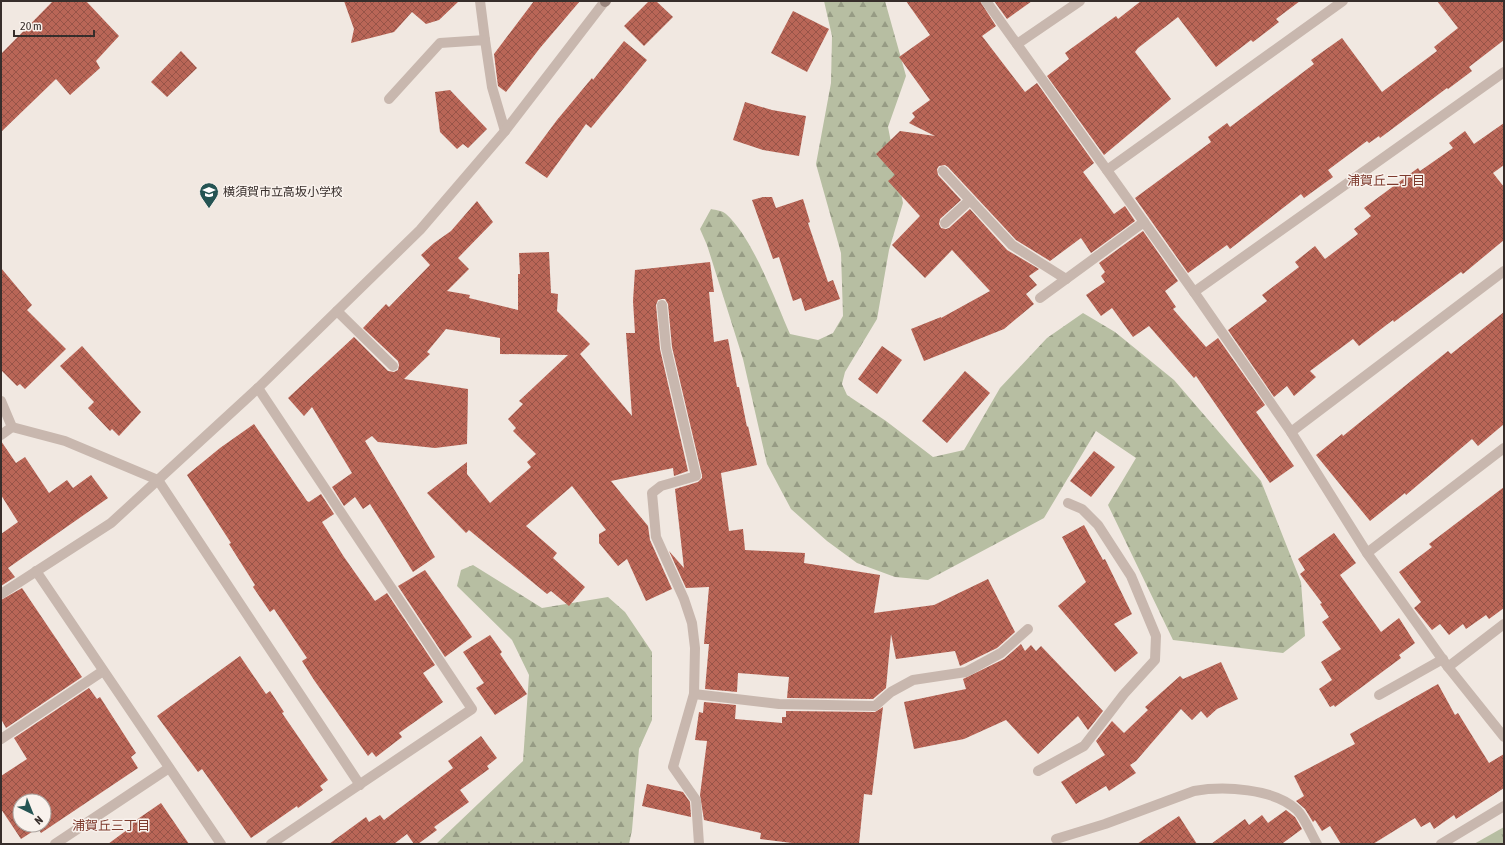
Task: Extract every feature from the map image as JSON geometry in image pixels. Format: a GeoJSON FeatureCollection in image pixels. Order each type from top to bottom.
{"type":"FeatureCollection","features":[{"type":"Feature","properties":{"kind":"street"},"geometry":{"type":"LineString","coordinates":[[480,1],[492,87],[505,131]]}},
{"type":"Feature","properties":{"kind":"street"},"geometry":{"type":"LineString","coordinates":[[1,594],[111,523],[258,388],[420,230],[505,131],[605,1]]}},
{"type":"Feature","properties":{"kind":"street"},"geometry":{"type":"LineString","coordinates":[[986,1],[1194,292],[1291,432],[1367,552],[1445,663],[1504,737]]}},
{"type":"Feature","properties":{"kind":"street"},"geometry":{"type":"LineString","coordinates":[[1017,44],[1080,1]]}},
{"type":"Feature","properties":{"kind":"street"},"geometry":{"type":"LineString","coordinates":[[1107,170],[1343,1]]}},
{"type":"Feature","properties":{"kind":"street"},"geometry":{"type":"LineString","coordinates":[[389,99],[440,43],[485,40]]}},
{"type":"Feature","properties":{"kind":"street"},"geometry":{"type":"LineString","coordinates":[[1194,292],[1504,72]]}},
{"type":"Feature","properties":{"kind":"street"},"geometry":{"type":"LineString","coordinates":[[942,171],[1012,245],[1066,279]]}},
{"type":"Feature","properties":{"kind":"street"},"geometry":{"type":"LineString","coordinates":[[945,223],[970,200]]}},
{"type":"Feature","properties":{"kind":"street"},"geometry":{"type":"LineString","coordinates":[[1040,298],[1144,222]]}},
{"type":"Feature","properties":{"kind":"street"},"geometry":{"type":"LineString","coordinates":[[1291,432],[1504,271]]}},
{"type":"Feature","properties":{"kind":"street"},"geometry":{"type":"LineString","coordinates":[[662,305],[666,348],[696,476],[661,486],[652,494],[656,537],[684,599],[692,624],[695,648],[694,694],[673,767],[696,800],[699,844]]}},
{"type":"Feature","properties":{"kind":"street"},"geometry":{"type":"LineString","coordinates":[[337,311],[393,366]]}},
{"type":"Feature","properties":{"kind":"street"},"geometry":{"type":"LineString","coordinates":[[258,388],[472,709],[271,844]]}},
{"type":"Feature","properties":{"kind":"street"},"geometry":{"type":"LineString","coordinates":[[1,401],[12,427]]}},
{"type":"Feature","properties":{"kind":"street"},"geometry":{"type":"LineString","coordinates":[[12,427],[65,441],[158,480],[360,785]]}},
{"type":"Feature","properties":{"kind":"street"},"geometry":{"type":"LineString","coordinates":[[1,435],[12,427]]}},
{"type":"Feature","properties":{"kind":"street"},"geometry":{"type":"LineString","coordinates":[[1367,552],[1504,448]]}},
{"type":"Feature","properties":{"kind":"street"},"geometry":{"type":"LineString","coordinates":[[1038,771],[1084,746],[1124,694],[1155,660],[1156,636],[1131,576],[1098,525],[1082,509],[1068,502]]}},
{"type":"Feature","properties":{"kind":"street"},"geometry":{"type":"LineString","coordinates":[[36,571],[221,844]]}},
{"type":"Feature","properties":{"kind":"street"},"geometry":{"type":"LineString","coordinates":[[1379,696],[1445,663],[1504,624]]}},
{"type":"Feature","properties":{"kind":"street"},"geometry":{"type":"LineString","coordinates":[[694,694],[779,704],[875,706],[891,692],[913,680],[966,672],[1001,653],[1028,629]]}},
{"type":"Feature","properties":{"kind":"street"},"geometry":{"type":"LineString","coordinates":[[1,739],[103,671]]}},
{"type":"Feature","properties":{"kind":"street"},"geometry":{"type":"LineString","coordinates":[[55,844],[170,768]]}},
{"type":"Feature","properties":{"kind":"street"},"geometry":{"type":"LineString","coordinates":[[1056,839],[1105,824],[1194,791],[1208,788],[1247,790],[1283,800],[1298,810],[1317,844]]}},
{"type":"Feature","properties":{"kind":"street"},"geometry":{"type":"LineString","coordinates":[[1441,844],[1504,806]]}},
{"type":"Feature","properties":{"kind":"green space"},"geometry":{"type":"Polygon","coordinates":[[[824,1],[885,1],[906,76],[888,127],[903,203],[889,250],[877,319],[845,372],[842,384],[847,395],[886,421],[933,457],[964,450],[1000,388],[1047,338],[1083,313],[1115,332],[1174,380],[1261,481],[1301,582],[1305,636],[1283,653],[1173,640],[1108,505],[1136,458],[1096,431],[1044,518],[928,580],[895,577],[857,563],[827,541],[791,509],[767,464],[743,359],[707,245],[700,229],[711,209],[725,213],[736,225],[754,254],[790,334],[818,340],[833,333],[843,316],[841,253],[816,164],[831,83],[832,36],[824,1]]]}},
{"type":"Feature","properties":{"kind":"green space"},"geometry":{"type":"Polygon","coordinates":[[[473,565],[542,608],[608,597],[625,612],[652,652],[652,720],[639,749],[632,830],[629,844],[436,844],[523,761],[529,675],[512,640],[457,586],[461,570],[473,565]]]}},
{"type":"Feature","properties":{"kind":"green space"},"geometry":{"type":"Polygon","coordinates":[[[1504,827],[1504,844],[1474,844],[1504,827]]]}},
{"type":"Feature","properties":{"kind":"building"},"geometry":{"type":"Polygon","coordinates":[[[53,1],[86,1],[119,36],[96,61],[100,68],[70,95],[56,79],[1,132],[1,54],[53,1]]]}},
{"type":"Feature","properties":{"kind":"building"},"geometry":{"type":"Polygon","coordinates":[[[344,1],[459,1],[439,20],[426,24],[412,12],[394,32],[351,43],[354,29],[344,1]]]}},
{"type":"Feature","properties":{"kind":"building"},"geometry":{"type":"Polygon","coordinates":[[[534,1],[580,1],[540,48],[506,92],[498,86],[494,54],[534,1]]]}},
{"type":"Feature","properties":{"kind":"building"},"geometry":{"type":"Polygon","coordinates":[[[649,1],[656,1],[673,17],[644,46],[624,26],[649,1]]]}},
{"type":"Feature","properties":{"kind":"building"},"geometry":{"type":"Polygon","coordinates":[[[906,1],[980,1],[996,26],[982,36],[1025,92],[1037,83],[1094,163],[1083,172],[1114,214],[1125,206],[1135,221],[1091,253],[1081,238],[1050,261],[1016,240],[948,167],[945,165],[939,166],[937,169],[938,175],[961,200],[940,219],[939,224],[941,228],[949,228],[970,209],[1007,250],[1039,269],[1029,276],[1037,285],[1026,294],[1034,304],[1004,329],[924,361],[911,329],[941,318],[990,291],[952,250],[925,278],[892,245],[920,216],[888,181],[895,175],[876,154],[900,131],[935,136],[909,123],[915,117],[912,113],[930,100],[899,57],[930,35],[906,1]]]}},
{"type":"Feature","properties":{"kind":"building"},"geometry":{"type":"Polygon","coordinates":[[[994,1],[1032,1],[1007,19],[994,1]]]}},
{"type":"Feature","properties":{"kind":"building"},"geometry":{"type":"Polygon","coordinates":[[[1141,1],[1300,1],[1276,19],[1279,22],[1253,42],[1251,40],[1216,67],[1178,17],[1138,48],[1135,52],[1171,99],[1104,155],[1047,76],[1069,59],[1065,53],[1116,16],[1118,19],[1141,1]]]}},
{"type":"Feature","properties":{"kind":"building"},"geometry":{"type":"Polygon","coordinates":[[[1437,1],[1504,1],[1504,40],[1469,67],[1472,71],[1448,89],[1447,88],[1380,138],[1379,136],[1369,143],[1367,141],[1328,170],[1333,177],[1304,198],[1301,194],[1230,249],[1227,245],[1188,273],[1135,198],[1211,142],[1208,137],[1227,123],[1230,127],[1314,64],[1311,60],[1342,38],[1382,92],[1437,51],[1434,47],[1458,28],[1437,1]]]}},
{"type":"Feature","properties":{"kind":"building"},"geometry":{"type":"Polygon","coordinates":[[[793,11],[829,29],[807,72],[771,53],[793,11]]]}},
{"type":"Feature","properties":{"kind":"building"},"geometry":{"type":"Polygon","coordinates":[[[624,41],[647,60],[591,128],[586,124],[547,178],[525,163],[557,120],[592,78],[593,80],[624,41]]]}},
{"type":"Feature","properties":{"kind":"building"},"geometry":{"type":"Polygon","coordinates":[[[181,51],[197,68],[167,97],[151,82],[181,51]]]}},
{"type":"Feature","properties":{"kind":"building"},"geometry":{"type":"Polygon","coordinates":[[[450,90],[487,129],[468,148],[463,144],[457,149],[440,132],[435,92],[450,90]]]}},
{"type":"Feature","properties":{"kind":"building"},"geometry":{"type":"Polygon","coordinates":[[[745,102],[772,110],[806,116],[799,156],[763,150],[733,140],[745,102]]]}},
{"type":"Feature","properties":{"kind":"building"},"geometry":{"type":"Polygon","coordinates":[[[1504,123],[1504,165],[1493,173],[1504,187],[1504,240],[1463,274],[1461,272],[1359,346],[1353,339],[1310,371],[1316,377],[1294,396],[1287,386],[1274,397],[1228,330],[1267,301],[1262,295],[1299,267],[1295,262],[1315,246],[1325,259],[1358,234],[1354,229],[1371,216],[1364,208],[1418,168],[1420,171],[1453,148],[1449,143],[1465,131],[1474,144],[1504,123]]]}},
{"type":"Feature","properties":{"kind":"building"},"geometry":{"type":"Polygon","coordinates":[[[763,197],[772,197],[776,208],[803,199],[810,222],[808,223],[828,282],[833,280],[840,299],[805,311],[801,298],[793,301],[779,257],[773,259],[752,200],[763,197]]]}},
{"type":"Feature","properties":{"kind":"building"},"geometry":{"type":"Polygon","coordinates":[[[477,201],[493,222],[458,258],[469,269],[447,291],[470,295],[469,298],[518,310],[518,274],[520,274],[519,253],[549,252],[551,293],[558,294],[557,311],[590,344],[580,354],[632,416],[626,333],[635,333],[633,301],[635,270],[710,262],[714,292],[709,292],[714,342],[728,339],[737,387],[739,387],[757,465],[721,473],[729,531],[743,529],[745,550],[805,553],[804,563],[880,575],[874,613],[934,605],[988,579],[1015,632],[997,648],[960,666],[955,651],[896,659],[891,634],[886,688],[873,699],[787,698],[789,677],[738,673],[737,692],[705,689],[709,644],[704,644],[709,587],[686,588],[669,551],[684,568],[675,489],[698,482],[702,478],[702,475],[672,347],[668,304],[665,299],[658,300],[656,305],[660,349],[688,471],[674,476],[673,468],[611,481],[648,526],[650,540],[672,589],[646,601],[627,559],[618,566],[599,543],[599,534],[606,530],[572,486],[526,526],[557,553],[553,558],[585,587],[569,606],[551,591],[547,594],[469,530],[466,533],[427,493],[467,462],[467,474],[490,503],[531,467],[527,462],[536,454],[513,431],[516,428],[508,419],[523,404],[519,401],[568,355],[500,354],[500,338],[446,329],[427,352],[430,354],[404,379],[468,389],[467,444],[435,448],[378,442],[372,436],[365,441],[435,557],[413,572],[370,504],[363,509],[355,497],[344,506],[332,487],[352,473],[312,407],[304,416],[288,398],[354,337],[388,371],[394,372],[398,370],[398,361],[363,328],[386,304],[389,307],[430,265],[421,255],[434,243],[451,231],[477,201]]]}},
{"type":"Feature","properties":{"kind":"building"},"geometry":{"type":"Polygon","coordinates":[[[1143,231],[1178,281],[1165,291],[1176,307],[1173,309],[1206,347],[1218,338],[1265,405],[1256,412],[1294,466],[1270,483],[1196,376],[1194,378],[1149,326],[1133,337],[1112,308],[1101,316],[1086,295],[1105,282],[1101,276],[1105,272],[1099,263],[1143,231]]]}},
{"type":"Feature","properties":{"kind":"building"},"geometry":{"type":"Polygon","coordinates":[[[1,268],[32,305],[27,310],[66,349],[25,389],[20,384],[17,386],[1,370],[1,268]]]}},
{"type":"Feature","properties":{"kind":"building"},"geometry":{"type":"Polygon","coordinates":[[[1504,312],[1504,424],[1478,446],[1472,439],[1406,495],[1405,493],[1370,521],[1316,455],[1342,434],[1343,436],[1448,351],[1451,354],[1504,312]]]}},
{"type":"Feature","properties":{"kind":"building"},"geometry":{"type":"Polygon","coordinates":[[[82,346],[141,412],[119,436],[112,429],[110,431],[88,408],[94,402],[60,366],[82,346]]]}},
{"type":"Feature","properties":{"kind":"building"},"geometry":{"type":"Polygon","coordinates":[[[882,346],[902,360],[877,394],[858,379],[882,346]]]}},
{"type":"Feature","properties":{"kind":"building"},"geometry":{"type":"Polygon","coordinates":[[[965,371],[990,393],[947,443],[922,421],[965,371]]]}},
{"type":"Feature","properties":{"kind":"building"},"geometry":{"type":"Polygon","coordinates":[[[254,424],[307,501],[309,502],[321,494],[334,514],[322,522],[344,557],[375,601],[387,593],[435,665],[423,673],[443,702],[399,733],[402,737],[376,757],[372,752],[368,756],[314,680],[302,661],[307,658],[274,609],[270,612],[253,587],[255,585],[229,544],[231,543],[187,475],[220,448],[254,424]]]}},
{"type":"Feature","properties":{"kind":"building"},"geometry":{"type":"Polygon","coordinates":[[[1,441],[16,463],[25,457],[49,493],[67,480],[73,488],[91,475],[108,498],[8,568],[15,577],[1,586],[1,534],[18,522],[1,495],[1,441]]]}},
{"type":"Feature","properties":{"kind":"building"},"geometry":{"type":"Polygon","coordinates":[[[1094,451],[1115,467],[1091,497],[1070,481],[1094,451]]]}},
{"type":"Feature","properties":{"kind":"building"},"geometry":{"type":"Polygon","coordinates":[[[1504,487],[1504,608],[1489,619],[1486,615],[1466,629],[1463,624],[1449,635],[1440,624],[1432,630],[1414,608],[1421,602],[1399,572],[1432,547],[1429,544],[1504,487]]]}},
{"type":"Feature","properties":{"kind":"building"},"geometry":{"type":"Polygon","coordinates":[[[1084,525],[1103,560],[1105,559],[1132,614],[1114,624],[1138,653],[1115,672],[1058,606],[1086,582],[1062,537],[1084,525]]]}},
{"type":"Feature","properties":{"kind":"building"},"geometry":{"type":"Polygon","coordinates":[[[1334,533],[1356,563],[1340,575],[1381,632],[1399,618],[1415,643],[1399,655],[1401,658],[1335,707],[1334,705],[1330,707],[1319,689],[1332,680],[1321,662],[1341,649],[1322,622],[1329,617],[1320,604],[1322,603],[1300,574],[1305,570],[1298,559],[1334,533]]]}},
{"type":"Feature","properties":{"kind":"building"},"geometry":{"type":"Polygon","coordinates":[[[425,570],[472,637],[445,657],[398,586],[425,570]]]}},
{"type":"Feature","properties":{"kind":"building"},"geometry":{"type":"Polygon","coordinates":[[[22,588],[82,677],[6,728],[1,719],[1,600],[22,588]]]}},
{"type":"Feature","properties":{"kind":"building"},"geometry":{"type":"Polygon","coordinates":[[[490,635],[502,652],[500,654],[527,694],[495,715],[476,688],[484,683],[463,652],[490,635]]]}},
{"type":"Feature","properties":{"kind":"building"},"geometry":{"type":"Polygon","coordinates":[[[1021,644],[1025,651],[1031,645],[1036,651],[1041,646],[1103,711],[1088,730],[1078,716],[1038,754],[1006,720],[964,739],[914,749],[904,702],[966,689],[963,679],[1004,659],[1021,644]]]}},
{"type":"Feature","properties":{"kind":"building"},"geometry":{"type":"Polygon","coordinates":[[[240,656],[266,694],[270,691],[284,712],[282,713],[328,780],[320,786],[323,790],[251,838],[202,769],[198,772],[157,716],[240,656]]]}},
{"type":"Feature","properties":{"kind":"building"},"geometry":{"type":"Polygon","coordinates":[[[1221,662],[1238,699],[1217,709],[1207,718],[1201,711],[1192,720],[1181,709],[1136,761],[1130,765],[1136,773],[1109,791],[1106,786],[1076,804],[1061,782],[1105,755],[1096,741],[1112,721],[1124,733],[1148,710],[1145,707],[1180,676],[1183,679],[1221,662]]]}},
{"type":"Feature","properties":{"kind":"building"},"geometry":{"type":"Polygon","coordinates":[[[1438,684],[1455,715],[1458,713],[1489,763],[1504,754],[1504,788],[1456,819],[1454,815],[1434,829],[1430,822],[1421,827],[1415,818],[1373,844],[1341,844],[1330,826],[1322,831],[1315,820],[1313,822],[1305,809],[1296,801],[1304,796],[1294,776],[1355,744],[1350,734],[1438,684]]]}},
{"type":"Feature","properties":{"kind":"building"},"geometry":{"type":"Polygon","coordinates":[[[89,688],[97,699],[100,697],[136,753],[131,757],[138,768],[52,826],[52,793],[12,793],[12,826],[1,809],[1,776],[27,759],[14,738],[89,688]]]}},
{"type":"Feature","properties":{"kind":"building"},"geometry":{"type":"Polygon","coordinates":[[[704,702],[736,705],[735,719],[782,723],[782,717],[786,717],[786,711],[875,712],[883,707],[872,795],[864,794],[859,844],[800,844],[760,839],[761,833],[704,820],[700,795],[707,741],[695,740],[699,712],[703,713],[704,702]]]}},
{"type":"Feature","properties":{"kind":"building"},"geometry":{"type":"Polygon","coordinates":[[[481,736],[497,758],[487,766],[489,769],[460,790],[469,802],[434,827],[437,830],[418,844],[414,844],[407,834],[394,844],[329,844],[366,817],[369,822],[380,815],[384,820],[453,768],[448,761],[481,736]]]}},
{"type":"Feature","properties":{"kind":"building"},"geometry":{"type":"Polygon","coordinates":[[[647,784],[683,792],[690,802],[691,817],[642,806],[647,784]]]}},
{"type":"Feature","properties":{"kind":"building"},"geometry":{"type":"Polygon","coordinates":[[[161,803],[189,844],[108,844],[131,827],[129,825],[161,803]]]}},
{"type":"Feature","properties":{"kind":"building"},"geometry":{"type":"Polygon","coordinates":[[[1286,810],[1295,817],[1302,829],[1283,843],[1284,844],[1211,844],[1245,819],[1249,825],[1262,815],[1268,823],[1286,810]]]}},
{"type":"Feature","properties":{"kind":"building"},"geometry":{"type":"Polygon","coordinates":[[[1179,816],[1197,844],[1137,844],[1179,816]]]}},
{"type":"Feature","properties":{"kind":"building"},"geometry":{"type":"Polygon","coordinates":[[[17,833],[30,833],[21,839],[17,833]]]}},
{"type":"Feature","properties":{"kind":"place","name":"横須賀市立高坂小学校"},"geometry":{"type":"Point","coordinates":[209,209]}},
{"type":"Feature","properties":{"kind":"district","name":"浦賀丘二丁目"},"geometry":{"type":"Point","coordinates":[1386,180]}},
{"type":"Feature","properties":{"kind":"district","name":"浦賀丘三丁目"},"geometry":{"type":"Point","coordinates":[111,825]}}]}
